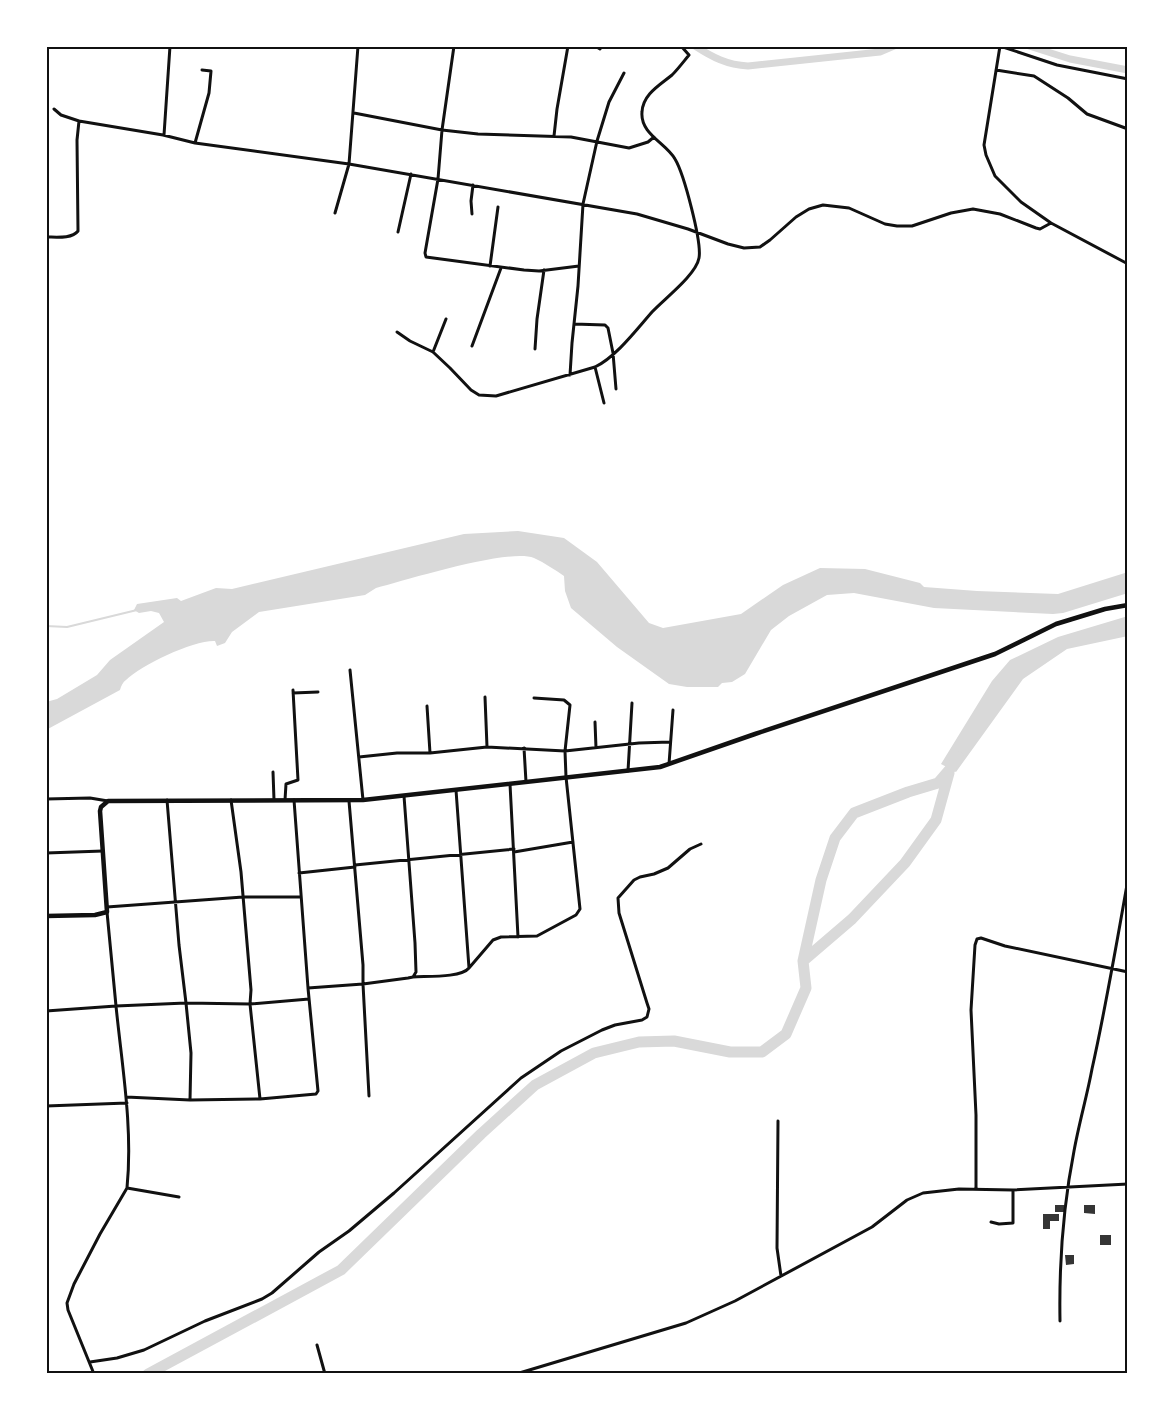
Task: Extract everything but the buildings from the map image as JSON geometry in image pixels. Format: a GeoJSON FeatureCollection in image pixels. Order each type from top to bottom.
{"type":"FeatureCollection","features":[{"type":"Feature","properties":{"kind":"main road"},"geometry":{"type":"LineString","coordinates":[[46,916],[95,915],[107,909],[101,807],[108,801],[348,801],[669,765],[755,734],[995,654],[1056,624],[1105,609],[1128,605]]}},
{"type":"Feature","properties":{"kind":"street"},"geometry":{"type":"LineString","coordinates":[[164,135],[170,46]]}},
{"type":"Feature","properties":{"kind":"street"},"geometry":{"type":"LineString","coordinates":[[335,213],[349,164],[358,46]]}},
{"type":"Feature","properties":{"kind":"street"},"geometry":{"type":"LineString","coordinates":[[454,46],[442,130],[438,179],[424,253],[426,257],[531,271],[579,266]]}},
{"type":"Feature","properties":{"kind":"street"},"geometry":{"type":"LineString","coordinates":[[554,136],[568,46]]}},
{"type":"Feature","properties":{"kind":"street"},"geometry":{"type":"LineString","coordinates":[[595,46],[600,48]]}},
{"type":"Feature","properties":{"kind":"street"},"geometry":{"type":"LineString","coordinates":[[397,332],[410,341],[433,351],[471,390],[479,395],[496,396],[595,367],[604,362],[636,332],[693,270],[699,257],[683,178],[677,162],[670,152],[653,138],[646,129],[642,118],[643,104],[652,90],[674,73],[689,54],[681,46]]}},
{"type":"Feature","properties":{"kind":"street"},"geometry":{"type":"LineString","coordinates":[[1128,79],[1057,65],[1000,46],[984,145],[995,176],[1021,202],[1051,222],[1128,264]]}},
{"type":"Feature","properties":{"kind":"street"},"geometry":{"type":"LineString","coordinates":[[996,69],[1034,76],[1068,98],[1086,114],[1128,129]]}},
{"type":"Feature","properties":{"kind":"street"},"geometry":{"type":"LineString","coordinates":[[195,143],[209,93],[211,71],[202,70]]}},
{"type":"Feature","properties":{"kind":"street"},"geometry":{"type":"LineString","coordinates":[[570,373],[583,204],[597,141],[609,102],[624,73]]}},
{"type":"Feature","properties":{"kind":"street"},"geometry":{"type":"LineString","coordinates":[[54,109],[62,115],[79,121],[164,135],[195,143],[349,164],[637,214],[736,247],[760,247],[796,217],[809,209],[823,205],[849,208],[885,224],[897,226],[912,226],[951,213],[973,209],[1000,214],[1040,229],[1051,222]]}},
{"type":"Feature","properties":{"kind":"street"},"geometry":{"type":"LineString","coordinates":[[354,113],[442,130],[486,135],[571,136],[629,148],[648,142],[653,138]]}},
{"type":"Feature","properties":{"kind":"street"},"geometry":{"type":"LineString","coordinates":[[46,237],[72,236],[78,231],[77,140],[79,121]]}},
{"type":"Feature","properties":{"kind":"street"},"geometry":{"type":"LineString","coordinates":[[398,232],[411,174]]}},
{"type":"Feature","properties":{"kind":"street"},"geometry":{"type":"LineString","coordinates":[[472,214],[473,185]]}},
{"type":"Feature","properties":{"kind":"street"},"geometry":{"type":"LineString","coordinates":[[490,266],[498,207]]}},
{"type":"Feature","properties":{"kind":"street"},"geometry":{"type":"LineString","coordinates":[[472,346],[501,268]]}},
{"type":"Feature","properties":{"kind":"street"},"geometry":{"type":"LineString","coordinates":[[536,349],[537,319],[544,270]]}},
{"type":"Feature","properties":{"kind":"street"},"geometry":{"type":"LineString","coordinates":[[433,351],[446,319]]}},
{"type":"Feature","properties":{"kind":"street"},"geometry":{"type":"LineString","coordinates":[[574,324],[606,326],[611,346],[616,389]]}},
{"type":"Feature","properties":{"kind":"street"},"geometry":{"type":"LineString","coordinates":[[595,367],[604,403]]}},
{"type":"Feature","properties":{"kind":"street"},"geometry":{"type":"LineString","coordinates":[[350,670],[362,800]]}},
{"type":"Feature","properties":{"kind":"street"},"geometry":{"type":"LineString","coordinates":[[285,800],[286,784],[298,780],[293,691],[318,692]]}},
{"type":"Feature","properties":{"kind":"street"},"geometry":{"type":"LineString","coordinates":[[484,697],[487,747]]}},
{"type":"Feature","properties":{"kind":"street"},"geometry":{"type":"LineString","coordinates":[[308,988],[363,984],[413,976],[449,975],[465,972],[493,940],[501,937],[538,936],[558,926],[578,912],[580,905],[566,777],[565,751],[569,702],[534,698]]}},
{"type":"Feature","properties":{"kind":"street"},"geometry":{"type":"LineString","coordinates":[[628,771],[632,703]]}},
{"type":"Feature","properties":{"kind":"street"},"geometry":{"type":"LineString","coordinates":[[427,706],[430,753]]}},
{"type":"Feature","properties":{"kind":"street"},"geometry":{"type":"LineString","coordinates":[[669,765],[673,710]]}},
{"type":"Feature","properties":{"kind":"street"},"geometry":{"type":"LineString","coordinates":[[595,722],[596,748]]}},
{"type":"Feature","properties":{"kind":"street"},"geometry":{"type":"LineString","coordinates":[[359,757],[397,753],[430,753],[487,747],[565,751],[629,744],[670,742]]}},
{"type":"Feature","properties":{"kind":"street"},"geometry":{"type":"LineString","coordinates":[[524,748],[526,782]]}},
{"type":"Feature","properties":{"kind":"street"},"geometry":{"type":"LineString","coordinates":[[273,772],[274,800]]}},
{"type":"Feature","properties":{"kind":"street"},"geometry":{"type":"LineString","coordinates":[[510,784],[518,937]]}},
{"type":"Feature","properties":{"kind":"street"},"geometry":{"type":"LineString","coordinates":[[456,790],[469,968]]}},
{"type":"Feature","properties":{"kind":"street"},"geometry":{"type":"LineString","coordinates":[[404,796],[415,943],[416,972],[413,976]]}},
{"type":"Feature","properties":{"kind":"street"},"geometry":{"type":"LineString","coordinates":[[46,799],[90,798],[108,801]]}},
{"type":"Feature","properties":{"kind":"street"},"geometry":{"type":"LineString","coordinates":[[167,800],[175,901],[191,1052],[190,1100]]}},
{"type":"Feature","properties":{"kind":"street"},"geometry":{"type":"LineString","coordinates":[[232,800],[243,897],[251,990],[250,1004],[260,1099]]}},
{"type":"Feature","properties":{"kind":"street"},"geometry":{"type":"LineString","coordinates":[[126,1097],[190,1100],[260,1099],[318,1093],[294,800]]}},
{"type":"Feature","properties":{"kind":"street"},"geometry":{"type":"LineString","coordinates":[[348,801],[355,866],[370,1096]]}},
{"type":"Feature","properties":{"kind":"street"},"geometry":{"type":"LineString","coordinates":[[299,873],[460,855],[487,850],[514,850],[573,842]]}},
{"type":"Feature","properties":{"kind":"street"},"geometry":{"type":"LineString","coordinates":[[90,1362],[117,1358],[144,1350],[272,1293],[319,1252],[369,1214],[521,1078],[561,1051],[602,1030],[647,1017],[647,1003],[619,913],[618,898],[634,880],[668,868],[690,849],[701,844]]}},
{"type":"Feature","properties":{"kind":"street"},"geometry":{"type":"LineString","coordinates":[[46,853],[103,852]]}},
{"type":"Feature","properties":{"kind":"street"},"geometry":{"type":"LineString","coordinates":[[1060,1321],[1060,1259],[1068,1188],[1075,1144],[1113,968],[1128,879]]}},
{"type":"Feature","properties":{"kind":"street"},"geometry":{"type":"LineString","coordinates":[[94,1374],[68,1310],[68,1303],[74,1284],[127,1188],[126,1097],[107,909],[175,901],[243,897],[301,897]]}},
{"type":"Feature","properties":{"kind":"street"},"geometry":{"type":"LineString","coordinates":[[976,1189],[976,1115],[972,1010],[975,945],[977,939],[981,938],[1005,946],[1128,972]]}},
{"type":"Feature","properties":{"kind":"street"},"geometry":{"type":"LineString","coordinates":[[46,1011],[186,1003],[250,1004],[309,999]]}},
{"type":"Feature","properties":{"kind":"street"},"geometry":{"type":"LineString","coordinates":[[46,1106],[126,1103]]}},
{"type":"Feature","properties":{"kind":"street"},"geometry":{"type":"LineString","coordinates":[[778,1121],[777,1248],[781,1276]]}},
{"type":"Feature","properties":{"kind":"street"},"geometry":{"type":"LineString","coordinates":[[516,1374],[686,1323],[735,1301],[872,1227],[907,1200],[923,1193],[976,1189],[1013,1190],[1128,1184]]}},
{"type":"Feature","properties":{"kind":"street"},"geometry":{"type":"LineString","coordinates":[[127,1188],[179,1197]]}},
{"type":"Feature","properties":{"kind":"street"},"geometry":{"type":"LineString","coordinates":[[991,1222],[999,1224],[1013,1223],[1013,1190]]}},
{"type":"Feature","properties":{"kind":"street"},"geometry":{"type":"LineString","coordinates":[[317,1345],[325,1374]]}},
{"type":"Feature","properties":{"kind":"shaded area"},"geometry":{"type":"Polygon","coordinates":[[[518,531],[564,538],[597,562],[649,623],[663,628],[741,614],[783,585],[820,568],[865,569],[920,583],[924,587],[1058,594],[1128,572],[1128,593],[1063,613],[1053,614],[934,608],[854,593],[827,595],[789,616],[771,630],[745,674],[732,682],[722,683],[718,687],[687,687],[669,684],[617,647],[571,608],[565,591],[564,576],[534,558],[521,556],[503,557],[457,566],[376,588],[365,595],[259,612],[232,632],[225,643],[217,646],[215,641],[206,642],[168,654],[133,674],[122,684],[120,690],[46,730],[46,702],[57,699],[97,675],[110,660],[164,622],[159,613],[151,611],[139,613],[134,610],[137,604],[177,598],[181,601],[216,588],[232,589],[464,534],[518,531]]]}},
{"type":"Feature","properties":{"kind":"shaded area"},"geometry":{"type":"Polygon","coordinates":[[[1128,616],[1128,636],[1067,649],[1023,679],[956,772],[941,764],[992,681],[1010,660],[1058,637],[1128,616]]]}},
{"type":"Feature","properties":{"kind":"waterway"},"geometry":{"type":"LineString","coordinates":[[695,46],[720,60],[748,66],[880,52],[894,46]]}},
{"type":"Feature","properties":{"kind":"waterway"},"geometry":{"type":"LineString","coordinates":[[1029,46],[1070,59],[1128,70]]}},
{"type":"Feature","properties":{"kind":"waterway"},"geometry":{"type":"LineString","coordinates":[[46,626],[67,627],[137,610]]}},
{"type":"Feature","properties":{"kind":"waterway"},"geometry":{"type":"LineString","coordinates":[[148,1374],[341,1270],[481,1134],[535,1085],[594,1053],[639,1042],[674,1041],[730,1052],[762,1052],[786,1034],[806,988],[803,961],[821,880],[835,838],[854,813],[908,792],[938,783],[958,757]]}},
{"type":"Feature","properties":{"kind":"waterway"},"geometry":{"type":"LineString","coordinates":[[803,961],[852,919],[905,863],[936,820],[949,773]]}}]}
